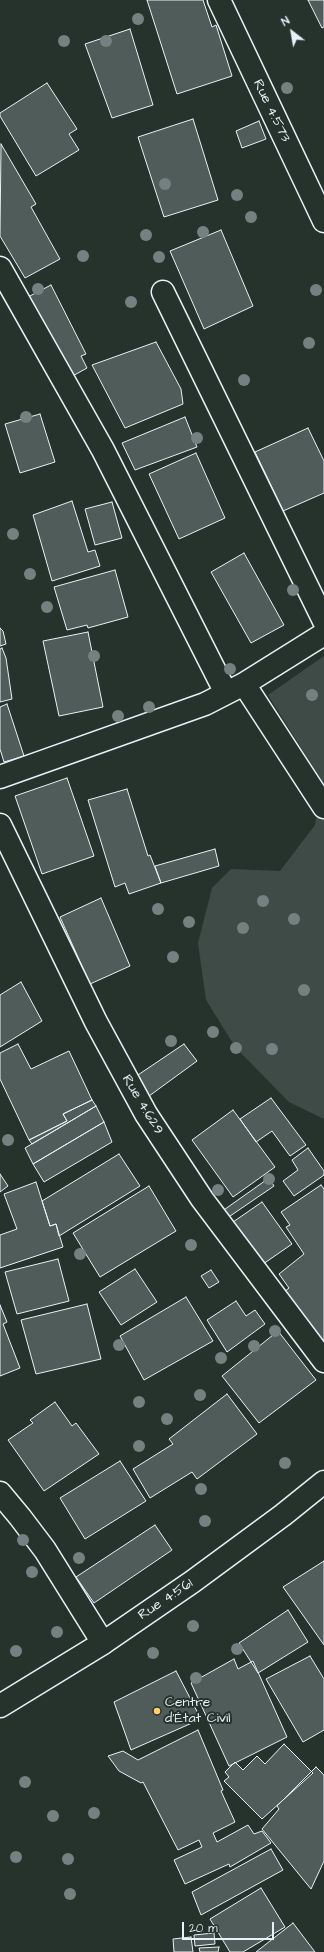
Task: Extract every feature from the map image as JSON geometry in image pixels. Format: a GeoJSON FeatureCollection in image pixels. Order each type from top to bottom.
{"type":"FeatureCollection","features":[{"type":"Feature","properties":{"kind":"street","name":"Rue 4.573"},"geometry":{"type":"LineString","coordinates":[[219,0],[324,221]]}},
{"type":"Feature","properties":{"kind":"street"},"geometry":{"type":"LineString","coordinates":[[0,268],[235,688],[324,807]]}},
{"type":"Feature","properties":{"kind":"street"},"geometry":{"type":"LineString","coordinates":[[162,292],[324,621]]}},
{"type":"Feature","properties":{"kind":"street"},"geometry":{"type":"LineString","coordinates":[[0,777],[204,704],[235,688],[324,634]]}},
{"type":"Feature","properties":{"kind":"street","name":"Rue 4.629"},"geometry":{"type":"LineString","coordinates":[[0,825],[96,1022],[146,1114],[202,1199],[324,1361]]}},
{"type":"Feature","properties":{"kind":"street","name":"Rue 4.561"},"geometry":{"type":"LineString","coordinates":[[0,1706],[103,1643],[192,1582],[284,1515],[324,1482]]}},
{"type":"Feature","properties":{"kind":"street"},"geometry":{"type":"LineString","coordinates":[[0,1493],[45,1550],[103,1643]]}},
{"type":"Feature","properties":{"kind":"shaded area"},"geometry":{"type":"Polygon","coordinates":[[[324,656],[324,1119],[289,1102],[236,1048],[206,1000],[198,943],[212,888],[231,869],[280,871],[315,825],[322,781],[268,695],[324,656]]]}},
{"type":"Feature","properties":{"kind":"building"},"geometry":{"type":"Polygon","coordinates":[[[147,0],[203,0],[212,27],[216,25],[232,76],[177,94],[147,0]]]}},
{"type":"Feature","properties":{"kind":"building"},"geometry":{"type":"Polygon","coordinates":[[[308,0],[324,0],[324,27],[322,28],[308,0]]]}},
{"type":"Feature","properties":{"kind":"building"},"geometry":{"type":"Polygon","coordinates":[[[130,29],[153,105],[112,118],[85,44],[130,29]]]}},
{"type":"Feature","properties":{"kind":"building"},"geometry":{"type":"Polygon","coordinates":[[[47,83],[77,129],[69,134],[79,150],[36,176],[0,116],[0,113],[47,83]]]}},
{"type":"Feature","properties":{"kind":"building"},"geometry":{"type":"Polygon","coordinates":[[[193,119],[218,200],[164,217],[138,137],[193,119]]]}},
{"type":"Feature","properties":{"kind":"building"},"geometry":{"type":"Polygon","coordinates":[[[259,121],[266,139],[242,148],[236,131],[259,121]]]}},
{"type":"Feature","properties":{"kind":"building"},"geometry":{"type":"Polygon","coordinates":[[[1,144],[36,204],[31,207],[60,259],[25,278],[0,236],[1,144]]]}},
{"type":"Feature","properties":{"kind":"building"},"geometry":{"type":"Polygon","coordinates":[[[221,230],[253,306],[204,329],[170,251],[221,230]]]}},
{"type":"Feature","properties":{"kind":"building"},"geometry":{"type":"Polygon","coordinates":[[[51,285],[86,354],[81,356],[87,368],[69,378],[28,297],[51,285]]]}},
{"type":"Feature","properties":{"kind":"building"},"geometry":{"type":"Polygon","coordinates":[[[156,342],[181,389],[183,404],[125,428],[92,365],[156,342]]]}},
{"type":"Feature","properties":{"kind":"building"},"geometry":{"type":"Polygon","coordinates":[[[40,414],[55,462],[20,473],[5,424],[40,414]]]}},
{"type":"Feature","properties":{"kind":"building"},"geometry":{"type":"Polygon","coordinates":[[[185,417],[197,447],[135,470],[122,443],[185,417]]]}},
{"type":"Feature","properties":{"kind":"building"},"geometry":{"type":"Polygon","coordinates":[[[308,428],[324,461],[324,493],[283,511],[255,452],[308,428]]]}},
{"type":"Feature","properties":{"kind":"building"},"geometry":{"type":"Polygon","coordinates":[[[196,453],[225,518],[179,539],[149,474],[196,453]]]}},
{"type":"Feature","properties":{"kind":"building"},"geometry":{"type":"Polygon","coordinates":[[[72,501],[88,552],[95,550],[100,566],[52,581],[33,515],[72,501]]]}},
{"type":"Feature","properties":{"kind":"building"},"geometry":{"type":"Polygon","coordinates":[[[112,502],[122,538],[95,545],[85,509],[112,502]]]}},
{"type":"Feature","properties":{"kind":"building"},"geometry":{"type":"Polygon","coordinates":[[[244,553],[284,625],[251,643],[211,572],[244,553]]]}},
{"type":"Feature","properties":{"kind":"building"},"geometry":{"type":"Polygon","coordinates":[[[115,570],[128,617],[88,628],[87,625],[67,630],[54,587],[115,570]]]}},
{"type":"Feature","properties":{"kind":"building"},"geometry":{"type":"Polygon","coordinates":[[[0,628],[3,631],[6,644],[0,646],[0,628]]]}},
{"type":"Feature","properties":{"kind":"building"},"geometry":{"type":"Polygon","coordinates":[[[88,632],[103,707],[59,716],[43,641],[88,632]]]}},
{"type":"Feature","properties":{"kind":"building"},"geometry":{"type":"Polygon","coordinates":[[[2,648],[6,658],[12,699],[0,702],[0,649],[2,648]]]}},
{"type":"Feature","properties":{"kind":"building"},"geometry":{"type":"Polygon","coordinates":[[[7,704],[24,756],[4,762],[0,749],[0,707],[7,704]]]}},
{"type":"Feature","properties":{"kind":"building"},"geometry":{"type":"Polygon","coordinates":[[[67,778],[94,856],[42,874],[15,796],[67,778]]]}},
{"type":"Feature","properties":{"kind":"building"},"geometry":{"type":"Polygon","coordinates":[[[127,789],[148,856],[150,855],[161,883],[129,894],[125,883],[115,887],[88,800],[127,789]]]}},
{"type":"Feature","properties":{"kind":"building"},"geometry":{"type":"Polygon","coordinates":[[[215,849],[219,866],[161,883],[155,866],[215,849]]]}},
{"type":"Feature","properties":{"kind":"building"},"geometry":{"type":"Polygon","coordinates":[[[101,898],[130,966],[90,984],[60,917],[101,898]]]}},
{"type":"Feature","properties":{"kind":"building"},"geometry":{"type":"Polygon","coordinates":[[[21,982],[42,1021],[0,1047],[0,995],[21,982]]]}},
{"type":"Feature","properties":{"kind":"building"},"geometry":{"type":"Polygon","coordinates":[[[18,1044],[31,1069],[69,1051],[92,1100],[63,1114],[67,1121],[29,1140],[0,1079],[0,1053],[18,1044]]]}},
{"type":"Feature","properties":{"kind":"building"},"geometry":{"type":"Polygon","coordinates":[[[184,1044],[197,1061],[134,1107],[123,1085],[184,1044]]]}},
{"type":"Feature","properties":{"kind":"building"},"geometry":{"type":"Polygon","coordinates":[[[271,1098],[306,1145],[290,1156],[272,1131],[256,1142],[240,1119],[271,1098]]]}},
{"type":"Feature","properties":{"kind":"building"},"geometry":{"type":"Polygon","coordinates":[[[92,1100],[96,1106],[32,1144],[29,1140],[67,1121],[63,1114],[92,1100]]]}},
{"type":"Feature","properties":{"kind":"building"},"geometry":{"type":"Polygon","coordinates":[[[96,1106],[104,1122],[33,1164],[25,1148],[96,1106]]]}},
{"type":"Feature","properties":{"kind":"building"},"geometry":{"type":"Polygon","coordinates":[[[233,1110],[275,1167],[233,1197],[192,1140],[233,1110]]]}},
{"type":"Feature","properties":{"kind":"building"},"geometry":{"type":"Polygon","coordinates":[[[104,1122],[112,1142],[44,1182],[33,1164],[104,1122]]]}},
{"type":"Feature","properties":{"kind":"building"},"geometry":{"type":"Polygon","coordinates":[[[308,1148],[324,1171],[324,1175],[294,1196],[283,1181],[298,1170],[292,1160],[308,1148]]]}},
{"type":"Feature","properties":{"kind":"building"},"geometry":{"type":"Polygon","coordinates":[[[119,1154],[140,1186],[59,1236],[56,1224],[50,1226],[42,1201],[119,1154]]]}},
{"type":"Feature","properties":{"kind":"building"},"geometry":{"type":"Polygon","coordinates":[[[0,1174],[8,1186],[0,1192],[0,1174]]]}},
{"type":"Feature","properties":{"kind":"building"},"geometry":{"type":"Polygon","coordinates":[[[269,1178],[274,1186],[214,1227],[221,1212],[269,1178]]]}},
{"type":"Feature","properties":{"kind":"building"},"geometry":{"type":"Polygon","coordinates":[[[36,1182],[50,1226],[56,1224],[63,1247],[0,1268],[0,1235],[17,1229],[4,1194],[36,1182]]]}},
{"type":"Feature","properties":{"kind":"building"},"geometry":{"type":"Polygon","coordinates":[[[321,1185],[324,1189],[324,1340],[322,1341],[283,1293],[289,1288],[279,1274],[304,1254],[286,1227],[290,1225],[281,1212],[321,1185]]]}},
{"type":"Feature","properties":{"kind":"building"},"geometry":{"type":"Polygon","coordinates":[[[149,1186],[176,1231],[100,1277],[73,1233],[149,1186]]]}},
{"type":"Feature","properties":{"kind":"building"},"geometry":{"type":"Polygon","coordinates":[[[262,1202],[292,1244],[253,1271],[223,1229],[262,1202]]]}},
{"type":"Feature","properties":{"kind":"building"},"geometry":{"type":"Polygon","coordinates":[[[58,1259],[69,1301],[17,1314],[5,1272],[58,1259]]]}},
{"type":"Feature","properties":{"kind":"building"},"geometry":{"type":"Polygon","coordinates":[[[135,1269],[157,1302],[121,1325],[99,1292],[135,1269]]]}},
{"type":"Feature","properties":{"kind":"building"},"geometry":{"type":"Polygon","coordinates":[[[211,1270],[219,1282],[209,1288],[201,1276],[211,1270]]]}},
{"type":"Feature","properties":{"kind":"building"},"geometry":{"type":"Polygon","coordinates":[[[186,1297],[213,1341],[144,1380],[120,1336],[186,1297]]]}},
{"type":"Feature","properties":{"kind":"building"},"geometry":{"type":"Polygon","coordinates":[[[236,1301],[246,1316],[255,1310],[265,1324],[227,1352],[207,1320],[236,1301]]]}},
{"type":"Feature","properties":{"kind":"building"},"geometry":{"type":"Polygon","coordinates":[[[87,1304],[101,1359],[36,1374],[21,1320],[87,1304]]]}},
{"type":"Feature","properties":{"kind":"building"},"geometry":{"type":"Polygon","coordinates":[[[0,1305],[7,1322],[3,1324],[20,1368],[0,1376],[0,1305]]]}},
{"type":"Feature","properties":{"kind":"building"},"geometry":{"type":"Polygon","coordinates":[[[278,1331],[316,1380],[259,1423],[222,1376],[278,1331]]]}},
{"type":"Feature","properties":{"kind":"building"},"geometry":{"type":"Polygon","coordinates":[[[227,1394],[257,1434],[197,1479],[192,1472],[150,1498],[133,1469],[173,1444],[169,1439],[227,1394]]]}},
{"type":"Feature","properties":{"kind":"building"},"geometry":{"type":"Polygon","coordinates":[[[55,1402],[72,1426],[76,1423],[99,1454],[44,1491],[8,1440],[33,1423],[30,1420],[55,1402]]]}},
{"type":"Feature","properties":{"kind":"building"},"geometry":{"type":"Polygon","coordinates":[[[120,1461],[146,1501],[85,1539],[60,1498],[120,1461]]]}},
{"type":"Feature","properties":{"kind":"building"},"geometry":{"type":"Polygon","coordinates":[[[155,1525],[172,1550],[94,1603],[76,1577],[155,1525]]]}},
{"type":"Feature","properties":{"kind":"building"},"geometry":{"type":"Polygon","coordinates":[[[324,1561],[324,1645],[283,1587],[324,1561]]]}},
{"type":"Feature","properties":{"kind":"building"},"geometry":{"type":"Polygon","coordinates":[[[288,1610],[308,1642],[258,1673],[239,1643],[288,1610]]]}},
{"type":"Feature","properties":{"kind":"building"},"geometry":{"type":"Polygon","coordinates":[[[310,1656],[324,1679],[324,1730],[303,1742],[266,1679],[310,1656]]]}},
{"type":"Feature","properties":{"kind":"building"},"geometry":{"type":"Polygon","coordinates":[[[234,1659],[238,1669],[253,1661],[287,1737],[229,1766],[191,1683],[234,1659]]]}},
{"type":"Feature","properties":{"kind":"building","name":"Centre d'État Civil"},"geometry":{"type":"Polygon","coordinates":[[[176,1671],[201,1719],[131,1750],[114,1702],[176,1671]]]}},
{"type":"Feature","properties":{"kind":"building"},"geometry":{"type":"Polygon","coordinates":[[[198,1730],[223,1790],[221,1791],[235,1822],[213,1833],[217,1842],[248,1825],[254,1834],[262,1831],[271,1843],[230,1867],[229,1864],[185,1884],[174,1860],[202,1847],[199,1840],[178,1850],[143,1782],[141,1783],[119,1771],[108,1756],[123,1751],[138,1760],[198,1730]]]}},
{"type":"Feature","properties":{"kind":"building"},"geometry":{"type":"Polygon","coordinates":[[[284,1744],[313,1773],[262,1819],[224,1781],[229,1777],[225,1772],[235,1762],[243,1770],[257,1756],[265,1764],[284,1744]]]}},
{"type":"Feature","properties":{"kind":"building"},"geometry":{"type":"Polygon","coordinates":[[[316,1767],[324,1775],[324,1861],[311,1889],[262,1829],[279,1809],[277,1806],[316,1767]]]}},
{"type":"Feature","properties":{"kind":"building"},"geometry":{"type":"Polygon","coordinates":[[[271,1849],[283,1870],[201,1915],[192,1892],[271,1849]]]}},
{"type":"Feature","properties":{"kind":"building"},"geometry":{"type":"Polygon","coordinates":[[[261,1888],[285,1927],[243,1952],[230,1952],[210,1919],[261,1888]]]}},
{"type":"Feature","properties":{"kind":"building"},"geometry":{"type":"Polygon","coordinates":[[[293,1923],[315,1952],[256,1952],[293,1923]]]}},
{"type":"Feature","properties":{"kind":"building"},"geometry":{"type":"Polygon","coordinates":[[[214,1933],[215,1944],[195,1946],[194,1935],[214,1933]]]}},
{"type":"Feature","properties":{"kind":"building"},"geometry":{"type":"Polygon","coordinates":[[[191,1937],[193,1952],[174,1952],[173,1939],[191,1937]]]}},
{"type":"Feature","properties":{"kind":"building"},"geometry":{"type":"Polygon","coordinates":[[[219,1947],[218,1952],[200,1952],[199,1948],[219,1947]]]}},
{"type":"Feature","properties":{"kind":"place","name":"Centre d'État Civil"},"geometry":{"type":"Point","coordinates":[157,1711]}}]}
